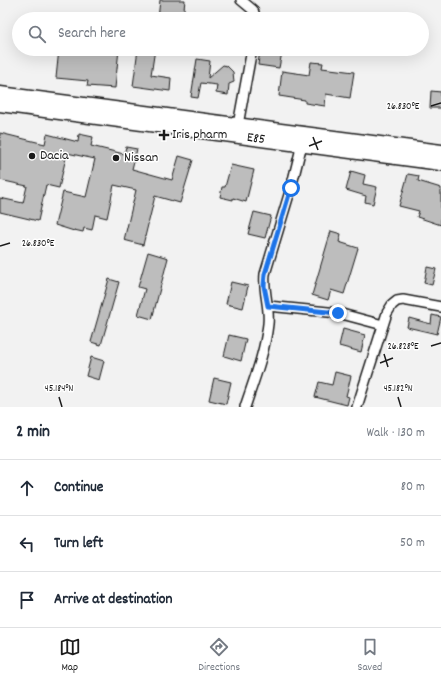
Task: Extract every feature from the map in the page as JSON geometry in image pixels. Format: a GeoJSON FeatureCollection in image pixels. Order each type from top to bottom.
{"type":"FeatureCollection","features":[{"type":"Feature","properties":{"kind":"main road","name":"E85"},"geometry":{"type":"LineString","coordinates":[[0,94],[441,152]]}},
{"type":"Feature","properties":{"kind":"main road","name":"E85"},"geometry":{"type":"LineString","coordinates":[[0,104],[441,162]]}},
{"type":"Feature","properties":{"kind":"street"},"geometry":{"type":"LineString","coordinates":[[241,0],[254,12]]}},
{"type":"Feature","properties":{"kind":"street"},"geometry":{"type":"LineString","coordinates":[[238,125],[251,56]]}},
{"type":"Feature","properties":{"kind":"street"},"geometry":{"type":"LineString","coordinates":[[245,407],[262,354],[268,322],[268,306],[264,286],[265,274],[291,188],[302,144]]}},
{"type":"Feature","properties":{"kind":"street"},"geometry":{"type":"LineString","coordinates":[[357,407],[383,325],[392,305],[397,301],[403,300],[441,307]]}},
{"type":"Feature","properties":{"kind":"street"},"geometry":{"type":"LineString","coordinates":[[268,306],[338,313],[383,325]]}},
{"type":"Feature","properties":{"kind":"building"},"geometry":{"type":"Polygon","coordinates":[[[160,0],[185,0],[184,12],[159,12],[160,0]]]}},
{"type":"Feature","properties":{"kind":"building"},"geometry":{"type":"Polygon","coordinates":[[[58,56],[118,56],[115,88],[87,86],[88,81],[56,78],[58,56]]]}},
{"type":"Feature","properties":{"kind":"building"},"geometry":{"type":"Polygon","coordinates":[[[137,56],[154,56],[151,75],[171,78],[170,91],[133,86],[137,56]]]}},
{"type":"Feature","properties":{"kind":"building"},"geometry":{"type":"Polygon","coordinates":[[[259,56],[281,56],[279,68],[258,65],[259,56]]]}},
{"type":"Feature","properties":{"kind":"building"},"geometry":{"type":"Polygon","coordinates":[[[197,59],[210,61],[208,78],[223,65],[227,66],[233,72],[234,82],[229,84],[228,95],[216,93],[217,85],[201,83],[198,98],[191,97],[197,59]]]}},
{"type":"Feature","properties":{"kind":"building"},"geometry":{"type":"Polygon","coordinates":[[[311,62],[323,63],[322,68],[354,72],[350,98],[326,94],[325,106],[305,103],[305,100],[279,96],[282,71],[309,75],[311,62]]]}},
{"type":"Feature","properties":{"kind":"building"},"geometry":{"type":"Polygon","coordinates":[[[431,91],[441,92],[441,108],[430,108],[431,91]]]}},
{"type":"Feature","properties":{"kind":"building"},"geometry":{"type":"Polygon","coordinates":[[[0,133],[45,144],[47,134],[78,142],[79,134],[93,137],[91,146],[124,154],[126,147],[137,149],[132,169],[172,180],[179,156],[193,160],[180,203],[155,196],[143,245],[124,240],[136,190],[114,185],[107,218],[95,215],[92,230],[84,228],[83,232],[74,231],[55,225],[63,192],[86,197],[95,159],[67,153],[59,188],[46,185],[38,221],[0,212],[0,198],[23,203],[27,186],[0,180],[0,133]]]}},
{"type":"Feature","properties":{"kind":"building"},"geometry":{"type":"Polygon","coordinates":[[[231,165],[254,170],[246,202],[233,198],[233,200],[220,197],[222,187],[225,187],[231,165]]]}},
{"type":"Feature","properties":{"kind":"building"},"geometry":{"type":"Polygon","coordinates":[[[351,171],[365,175],[363,184],[377,187],[373,204],[365,202],[366,196],[346,190],[351,171]]]}},
{"type":"Feature","properties":{"kind":"building"},"geometry":{"type":"Polygon","coordinates":[[[408,174],[419,176],[418,181],[441,188],[441,225],[417,217],[419,211],[399,206],[408,174]]]}},
{"type":"Feature","properties":{"kind":"building"},"geometry":{"type":"Polygon","coordinates":[[[254,212],[271,216],[265,238],[248,234],[254,212]]]}},
{"type":"Feature","properties":{"kind":"building"},"geometry":{"type":"Polygon","coordinates":[[[331,231],[341,234],[339,242],[358,248],[344,294],[331,290],[328,300],[312,295],[331,231]]]}},
{"type":"Feature","properties":{"kind":"building"},"geometry":{"type":"Polygon","coordinates":[[[148,252],[168,258],[152,319],[138,315],[145,289],[138,287],[148,252]]]}},
{"type":"Feature","properties":{"kind":"building"},"geometry":{"type":"Polygon","coordinates":[[[427,267],[436,269],[432,285],[424,283],[427,267]]]}},
{"type":"Feature","properties":{"kind":"building"},"geometry":{"type":"Polygon","coordinates":[[[109,279],[119,282],[101,345],[91,342],[109,279]]]}},
{"type":"Feature","properties":{"kind":"building"},"geometry":{"type":"Polygon","coordinates":[[[231,282],[248,286],[243,308],[226,304],[231,282]]]}},
{"type":"Feature","properties":{"kind":"building"},"geometry":{"type":"Polygon","coordinates":[[[432,315],[441,317],[437,334],[407,327],[409,318],[431,324],[432,315]]]}},
{"type":"Feature","properties":{"kind":"building"},"geometry":{"type":"Polygon","coordinates":[[[343,329],[365,335],[361,352],[339,346],[343,329]]]}},
{"type":"Feature","properties":{"kind":"building"},"geometry":{"type":"Polygon","coordinates":[[[229,335],[246,339],[241,361],[224,356],[229,335]]]}},
{"type":"Feature","properties":{"kind":"building"},"geometry":{"type":"Polygon","coordinates":[[[91,357],[104,361],[99,380],[86,376],[91,357]]]}},
{"type":"Feature","properties":{"kind":"building"},"geometry":{"type":"Polygon","coordinates":[[[335,372],[351,376],[346,396],[349,397],[347,405],[315,397],[319,382],[332,385],[335,372]]]}},
{"type":"Feature","properties":{"kind":"building"},"geometry":{"type":"Polygon","coordinates":[[[214,378],[231,382],[226,404],[209,400],[214,378]]]}},
{"type":"Feature","properties":{"kind":"place","name":"Iris pharm"},"geometry":{"type":"Point","coordinates":[164,135]}},
{"type":"Feature","properties":{"kind":"place","name":"Dacia"},"geometry":{"type":"Point","coordinates":[32,156]}},
{"type":"Feature","properties":{"kind":"place","name":"Nissan"},"geometry":{"type":"Point","coordinates":[116,158]}},
{"type":"Feature","properties":{"kind":"route"},"geometry":{"type":"LineString","coordinates":[[291,188],[265,274],[264,286],[268,306],[338,313]]}}]}
